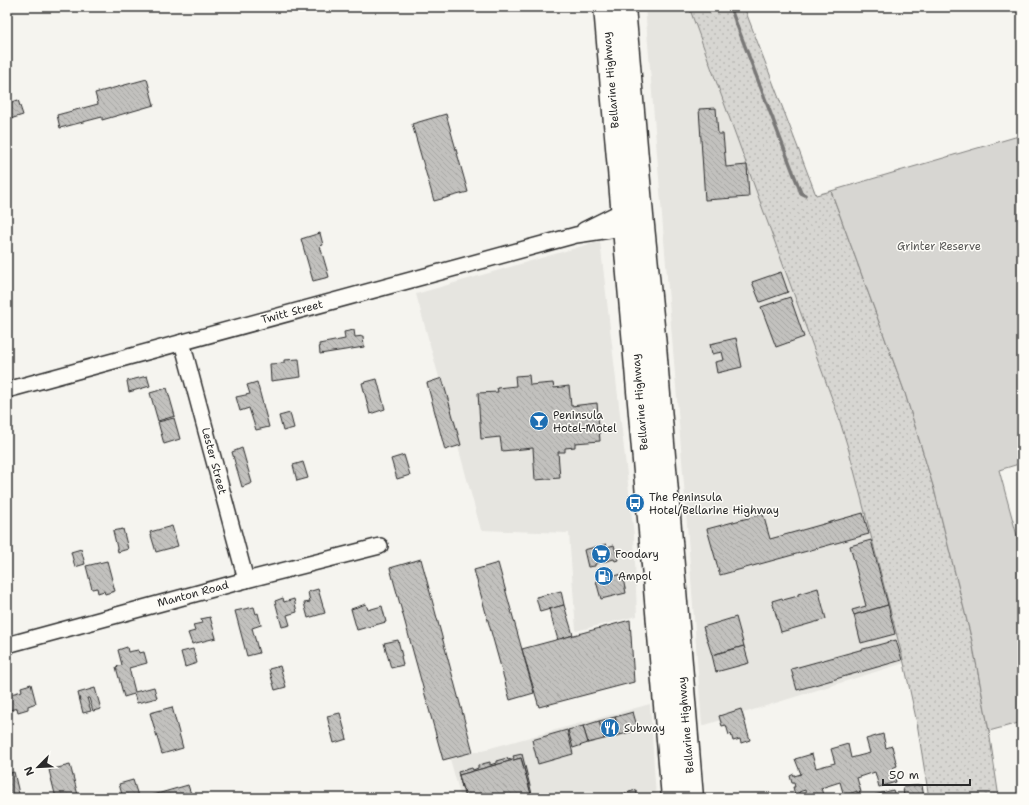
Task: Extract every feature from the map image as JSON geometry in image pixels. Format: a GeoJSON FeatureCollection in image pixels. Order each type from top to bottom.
{"type":"FeatureCollection","features":[{"type":"Feature","properties":{"kind":"highway","name":"Bellarine Highway"},"geometry":{"type":"LineString","coordinates":[[605,7],[629,219],[655,346],[692,798]]}},
{"type":"Feature","properties":{"kind":"highway","name":"Bellarine Highway"},"geometry":{"type":"LineString","coordinates":[[624,7],[629,219],[638,376],[673,798]]}},
{"type":"Feature","properties":{"kind":"street","name":"Twitt Street"},"geometry":{"type":"LineString","coordinates":[[7,390],[629,219]]}},
{"type":"Feature","properties":{"kind":"street","name":"Lester Street"},"geometry":{"type":"LineString","coordinates":[[182,342],[246,580]]}},
{"type":"Feature","properties":{"kind":"street","name":"Manton Road"},"geometry":{"type":"LineString","coordinates":[[7,645],[246,580],[380,546]]}},
{"type":"Feature","properties":{"kind":"shaded area"},"geometry":{"type":"Polygon","coordinates":[[[645,7],[689,7],[838,415],[904,663],[702,726],[684,485],[645,7]]]}},
{"type":"Feature","properties":{"kind":"shaded area"},"geometry":{"type":"Polygon","coordinates":[[[600,241],[634,535],[637,616],[576,631],[569,533],[481,530],[416,294],[600,241]]]}},
{"type":"Feature","properties":{"kind":"shaded area"},"geometry":{"type":"Polygon","coordinates":[[[650,704],[656,798],[461,798],[450,759],[650,704]]]}},
{"type":"Feature","properties":{"kind":"green space"},"geometry":{"type":"Polygon","coordinates":[[[689,7],[744,7],[816,195],[831,191],[905,393],[934,489],[972,641],[989,731],[999,798],[929,798],[917,723],[904,663],[849,451],[838,415],[689,7]]]}},
{"type":"Feature","properties":{"kind":"green space","name":"Grinter Reserve"},"geometry":{"type":"Polygon","coordinates":[[[1022,135],[1022,463],[999,470],[1022,554],[1022,722],[989,731],[972,641],[934,489],[905,393],[831,191],[1022,135]]]}},
{"type":"Feature","properties":{"kind":"building"},"geometry":{"type":"Polygon","coordinates":[[[147,79],[154,105],[102,120],[102,117],[60,128],[57,115],[98,104],[95,93],[147,79]]]}},
{"type":"Feature","properties":{"kind":"building"},"geometry":{"type":"Polygon","coordinates":[[[18,100],[23,115],[7,120],[7,104],[18,100]]]}},
{"type":"Feature","properties":{"kind":"building"},"geometry":{"type":"Polygon","coordinates":[[[716,108],[718,134],[723,134],[726,167],[747,165],[749,197],[705,200],[699,109],[716,108]]]}},
{"type":"Feature","properties":{"kind":"building"},"geometry":{"type":"Polygon","coordinates":[[[446,114],[468,192],[434,201],[412,124],[446,114]]]}},
{"type":"Feature","properties":{"kind":"building"},"geometry":{"type":"Polygon","coordinates":[[[320,233],[323,245],[320,246],[329,277],[313,281],[301,239],[320,233]]]}},
{"type":"Feature","properties":{"kind":"building"},"geometry":{"type":"Polygon","coordinates":[[[781,272],[788,292],[760,302],[752,282],[781,272]]]}},
{"type":"Feature","properties":{"kind":"building"},"geometry":{"type":"Polygon","coordinates":[[[790,297],[804,337],[776,347],[761,307],[790,297]]]}},
{"type":"Feature","properties":{"kind":"building"},"geometry":{"type":"Polygon","coordinates":[[[354,330],[355,337],[363,336],[364,347],[320,354],[319,344],[345,339],[344,332],[354,330]]]}},
{"type":"Feature","properties":{"kind":"building"},"geometry":{"type":"Polygon","coordinates":[[[736,338],[742,367],[717,373],[715,362],[724,360],[722,352],[712,354],[710,344],[736,338]]]}},
{"type":"Feature","properties":{"kind":"building"},"geometry":{"type":"Polygon","coordinates":[[[299,359],[301,377],[271,381],[270,364],[284,363],[284,360],[299,359]]]}},
{"type":"Feature","properties":{"kind":"building","name":"Peninsula Hotel-Motel"},"geometry":{"type":"Polygon","coordinates":[[[529,375],[530,385],[553,383],[554,388],[569,386],[571,406],[597,403],[600,441],[575,443],[575,447],[565,448],[565,452],[558,452],[560,478],[535,480],[533,448],[502,451],[500,437],[481,439],[478,393],[498,392],[497,388],[516,386],[515,376],[529,375]]]}},
{"type":"Feature","properties":{"kind":"building"},"geometry":{"type":"Polygon","coordinates":[[[147,376],[150,386],[129,392],[127,381],[147,376]]]}},
{"type":"Feature","properties":{"kind":"building"},"geometry":{"type":"Polygon","coordinates":[[[442,378],[461,445],[445,450],[427,383],[442,378]]]}},
{"type":"Feature","properties":{"kind":"building"},"geometry":{"type":"Polygon","coordinates":[[[377,379],[385,409],[370,414],[362,383],[377,379]]]}},
{"type":"Feature","properties":{"kind":"building"},"geometry":{"type":"Polygon","coordinates":[[[257,382],[269,427],[256,430],[249,408],[240,411],[236,397],[250,394],[247,385],[257,382]]]}},
{"type":"Feature","properties":{"kind":"building"},"geometry":{"type":"Polygon","coordinates":[[[167,388],[175,416],[158,421],[150,393],[167,388]]]}},
{"type":"Feature","properties":{"kind":"building"},"geometry":{"type":"Polygon","coordinates":[[[290,413],[294,428],[283,431],[279,416],[290,413]]]}},
{"type":"Feature","properties":{"kind":"building"},"geometry":{"type":"Polygon","coordinates":[[[174,418],[180,439],[164,444],[158,422],[174,418]]]}},
{"type":"Feature","properties":{"kind":"building"},"geometry":{"type":"Polygon","coordinates":[[[242,448],[252,483],[242,487],[232,452],[242,448]]]}},
{"type":"Feature","properties":{"kind":"building"},"geometry":{"type":"Polygon","coordinates":[[[404,455],[410,475],[397,479],[391,459],[404,455]]]}},
{"type":"Feature","properties":{"kind":"building"},"geometry":{"type":"Polygon","coordinates":[[[303,462],[308,478],[297,481],[293,465],[303,462]]]}},
{"type":"Feature","properties":{"kind":"building"},"geometry":{"type":"Polygon","coordinates":[[[863,513],[869,534],[720,575],[707,529],[763,514],[770,539],[863,513]]]}},
{"type":"Feature","properties":{"kind":"building"},"geometry":{"type":"Polygon","coordinates":[[[172,526],[178,546],[156,552],[150,532],[172,526]]]}},
{"type":"Feature","properties":{"kind":"building"},"geometry":{"type":"Polygon","coordinates":[[[123,529],[128,549],[118,552],[113,531],[123,529]]]}},
{"type":"Feature","properties":{"kind":"building"},"geometry":{"type":"Polygon","coordinates":[[[871,540],[888,605],[854,615],[852,610],[866,606],[850,546],[871,540]]]}},
{"type":"Feature","properties":{"kind":"building","name":"Foodary"},"geometry":{"type":"Polygon","coordinates":[[[606,544],[607,547],[614,545],[618,560],[615,561],[614,559],[588,567],[584,550],[606,544]]]}},
{"type":"Feature","properties":{"kind":"building"},"geometry":{"type":"Polygon","coordinates":[[[81,549],[85,564],[75,567],[71,552],[81,549]]]}},
{"type":"Feature","properties":{"kind":"building"},"geometry":{"type":"Polygon","coordinates":[[[421,559],[473,752],[443,760],[390,568],[421,559]]]}},
{"type":"Feature","properties":{"kind":"building"},"geometry":{"type":"Polygon","coordinates":[[[107,561],[115,591],[105,594],[104,591],[98,593],[97,588],[92,589],[86,566],[107,561]]]}},
{"type":"Feature","properties":{"kind":"building"},"geometry":{"type":"Polygon","coordinates":[[[498,563],[534,693],[510,700],[474,570],[498,563]]]}},
{"type":"Feature","properties":{"kind":"building"},"geometry":{"type":"Polygon","coordinates":[[[622,574],[626,593],[601,599],[596,581],[622,574]]]}},
{"type":"Feature","properties":{"kind":"building"},"geometry":{"type":"Polygon","coordinates":[[[818,588],[826,619],[781,632],[772,601],[798,596],[798,594],[818,588]]]}},
{"type":"Feature","properties":{"kind":"building"},"geometry":{"type":"Polygon","coordinates":[[[318,589],[325,613],[308,618],[304,603],[310,602],[308,592],[318,589]]]}},
{"type":"Feature","properties":{"kind":"building"},"geometry":{"type":"Polygon","coordinates":[[[561,591],[564,605],[540,612],[536,597],[561,591]]]}},
{"type":"Feature","properties":{"kind":"building"},"geometry":{"type":"Polygon","coordinates":[[[283,598],[284,602],[294,599],[297,612],[287,615],[290,625],[282,627],[275,601],[283,598]]]}},
{"type":"Feature","properties":{"kind":"building"},"geometry":{"type":"Polygon","coordinates":[[[366,604],[368,610],[382,606],[386,622],[357,630],[351,609],[366,604]]]}},
{"type":"Feature","properties":{"kind":"building"},"geometry":{"type":"Polygon","coordinates":[[[564,605],[573,635],[558,640],[549,609],[564,605]]]}},
{"type":"Feature","properties":{"kind":"building"},"geometry":{"type":"Polygon","coordinates":[[[888,605],[895,634],[861,643],[854,615],[888,605]]]}},
{"type":"Feature","properties":{"kind":"building"},"geometry":{"type":"Polygon","coordinates":[[[254,607],[256,614],[258,613],[261,625],[252,628],[259,653],[247,656],[235,611],[254,607]]]}},
{"type":"Feature","properties":{"kind":"building"},"geometry":{"type":"Polygon","coordinates":[[[210,617],[216,638],[192,644],[188,633],[195,631],[193,625],[202,623],[201,619],[210,617]]]}},
{"type":"Feature","properties":{"kind":"building"},"geometry":{"type":"Polygon","coordinates":[[[736,617],[744,646],[712,655],[703,627],[736,617]]]}},
{"type":"Feature","properties":{"kind":"building"},"geometry":{"type":"Polygon","coordinates":[[[630,620],[634,682],[539,707],[522,649],[630,620]]]}},
{"type":"Feature","properties":{"kind":"building"},"geometry":{"type":"Polygon","coordinates":[[[398,640],[403,665],[391,668],[384,643],[398,640]]]}},
{"type":"Feature","properties":{"kind":"building"},"geometry":{"type":"Polygon","coordinates":[[[896,640],[902,660],[797,690],[791,669],[896,640]]]}},
{"type":"Feature","properties":{"kind":"building"},"geometry":{"type":"Polygon","coordinates":[[[744,646],[749,663],[716,672],[712,655],[744,646]]]}},
{"type":"Feature","properties":{"kind":"building"},"geometry":{"type":"Polygon","coordinates":[[[127,647],[128,652],[138,650],[139,653],[144,652],[147,663],[129,668],[135,692],[154,687],[157,698],[137,703],[134,694],[124,697],[116,667],[122,665],[118,650],[127,647]]]}},
{"type":"Feature","properties":{"kind":"building"},"geometry":{"type":"Polygon","coordinates":[[[193,649],[197,663],[185,667],[181,652],[193,649]]]}},
{"type":"Feature","properties":{"kind":"building"},"geometry":{"type":"Polygon","coordinates":[[[280,666],[286,687],[275,690],[269,669],[280,666]]]}},
{"type":"Feature","properties":{"kind":"building"},"geometry":{"type":"Polygon","coordinates":[[[31,684],[36,703],[28,706],[28,709],[18,712],[17,708],[7,711],[7,695],[22,691],[21,687],[31,684]]]}},
{"type":"Feature","properties":{"kind":"building"},"geometry":{"type":"Polygon","coordinates":[[[95,688],[101,709],[93,711],[89,698],[87,698],[91,711],[83,713],[78,693],[95,688]]]}},
{"type":"Feature","properties":{"kind":"building"},"geometry":{"type":"Polygon","coordinates":[[[172,707],[183,748],[162,754],[150,713],[172,707]]]}},
{"type":"Feature","properties":{"kind":"building"},"geometry":{"type":"Polygon","coordinates":[[[741,709],[750,740],[741,743],[740,739],[733,741],[731,734],[729,735],[726,725],[722,726],[719,716],[741,709]]]}},
{"type":"Feature","properties":{"kind":"building"},"geometry":{"type":"Polygon","coordinates":[[[633,712],[638,730],[620,735],[615,717],[633,712]]]}},
{"type":"Feature","properties":{"kind":"building"},"geometry":{"type":"Polygon","coordinates":[[[340,713],[347,739],[334,743],[327,716],[340,713]]]}},
{"type":"Feature","properties":{"kind":"building","name":"Subway"},"geometry":{"type":"Polygon","coordinates":[[[615,717],[620,735],[604,739],[599,721],[615,717]]]}},
{"type":"Feature","properties":{"kind":"building"},"geometry":{"type":"Polygon","coordinates":[[[599,721],[604,739],[588,743],[583,726],[599,721]]]}},
{"type":"Feature","properties":{"kind":"building"},"geometry":{"type":"Polygon","coordinates":[[[583,726],[588,743],[573,748],[568,730],[583,726]]]}},
{"type":"Feature","properties":{"kind":"building"},"geometry":{"type":"Polygon","coordinates":[[[567,730],[573,754],[538,764],[532,740],[567,730]]]}},
{"type":"Feature","properties":{"kind":"building"},"geometry":{"type":"Polygon","coordinates":[[[883,734],[886,748],[892,746],[897,766],[892,768],[896,782],[879,787],[875,772],[857,778],[861,792],[857,793],[857,791],[844,796],[840,782],[821,788],[824,798],[806,798],[805,790],[795,795],[793,787],[795,787],[794,783],[792,783],[790,776],[794,774],[794,776],[801,774],[795,759],[812,754],[816,768],[835,763],[831,749],[848,744],[851,758],[870,753],[866,739],[883,734]]]}},
{"type":"Feature","properties":{"kind":"building"},"geometry":{"type":"Polygon","coordinates":[[[522,754],[533,798],[521,758],[459,775],[467,798],[465,798],[458,772],[472,768],[473,770],[478,768],[478,765],[490,762],[490,765],[496,763],[496,761],[507,758],[508,760],[514,758],[513,756],[522,754]]]}},
{"type":"Feature","properties":{"kind":"building"},"geometry":{"type":"Polygon","coordinates":[[[521,758],[532,798],[467,798],[459,775],[521,758]]]}},
{"type":"Feature","properties":{"kind":"building"},"geometry":{"type":"Polygon","coordinates":[[[70,765],[78,795],[67,798],[56,798],[49,770],[70,765]]]}},
{"type":"Feature","properties":{"kind":"building"},"geometry":{"type":"Polygon","coordinates":[[[14,772],[20,798],[7,798],[7,774],[14,772]]]}},
{"type":"Feature","properties":{"kind":"building"},"geometry":{"type":"Polygon","coordinates":[[[133,780],[138,796],[123,798],[119,784],[133,780]]]}},
{"type":"Feature","properties":{"kind":"building"},"geometry":{"type":"Polygon","coordinates":[[[188,785],[192,797],[150,798],[150,796],[188,785]]]}},
{"type":"Feature","properties":{"kind":"building"},"geometry":{"type":"Polygon","coordinates":[[[922,785],[924,798],[904,798],[903,787],[922,785]]]}},
{"type":"Feature","properties":{"kind":"building"},"geometry":{"type":"Polygon","coordinates":[[[636,790],[638,798],[609,798],[636,790]]]}},
{"type":"Feature","properties":{"kind":"building"},"geometry":{"type":"Polygon","coordinates":[[[893,790],[896,798],[875,798],[875,795],[893,790]]]}},
{"type":"Feature","properties":{"kind":"waterway"},"geometry":{"type":"LineString","coordinates":[[730,7],[801,193],[805,195]]}},
{"type":"Feature","properties":{"kind":"place","name":"Peninsula Hotel-Motel"},"geometry":{"type":"Point","coordinates":[539,421]}},
{"type":"Feature","properties":{"kind":"place","name":"The Peninsula Hotel/Bellarine Highway"},"geometry":{"type":"Point","coordinates":[635,503]}},
{"type":"Feature","properties":{"kind":"place","name":"Foodary"},"geometry":{"type":"Point","coordinates":[601,554]}},
{"type":"Feature","properties":{"kind":"place","name":"Ampol"},"geometry":{"type":"Point","coordinates":[604,576]}},
{"type":"Feature","properties":{"kind":"place","name":"Subway"},"geometry":{"type":"Point","coordinates":[610,728]}}]}
